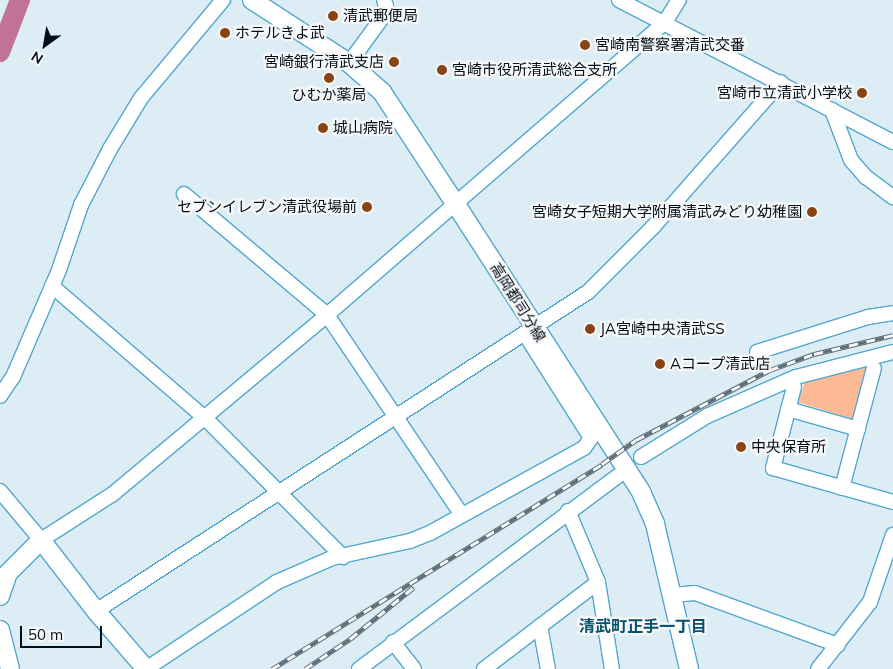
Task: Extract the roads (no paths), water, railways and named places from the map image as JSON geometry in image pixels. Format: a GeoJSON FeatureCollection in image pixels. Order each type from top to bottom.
{"type":"FeatureCollection","features":[{"type":"Feature","properties":{"kind":"main road","name":"高岡都司分線"},"geometry":{"type":"LineString","coordinates":[[252,0],[349,63],[382,92],[455,203],[529,331],[642,492],[655,524],[689,669]]}},
{"type":"Feature","properties":{"kind":"main road"},"geometry":{"type":"LineString","coordinates":[[0,596],[8,573],[41,540],[96,611],[146,669]]}},
{"type":"Feature","properties":{"kind":"main road"},"geometry":{"type":"LineString","coordinates":[[0,630],[10,669]]}},
{"type":"Feature","properties":{"kind":"street"},"geometry":{"type":"LineString","coordinates":[[0,396],[13,377],[52,286],[81,205],[141,98],[223,0]]}},
{"type":"Feature","properties":{"kind":"street"},"geometry":{"type":"LineString","coordinates":[[349,63],[382,18],[386,6],[384,0]]}},
{"type":"Feature","properties":{"kind":"street"},"geometry":{"type":"LineString","coordinates":[[619,0],[781,82],[893,142]]}},
{"type":"Feature","properties":{"kind":"street"},"geometry":{"type":"LineString","coordinates":[[0,492],[41,540],[113,494],[327,315],[665,22],[679,0]]}},
{"type":"Feature","properties":{"kind":"street"},"geometry":{"type":"LineString","coordinates":[[96,611],[221,528],[281,493],[529,331],[605,276],[781,82]]}},
{"type":"Feature","properties":{"kind":"street"},"geometry":{"type":"LineString","coordinates":[[832,110],[851,160],[866,177],[893,197]]}},
{"type":"Feature","properties":{"kind":"street"},"geometry":{"type":"LineString","coordinates":[[184,194],[327,315],[462,515]]}},
{"type":"Feature","properties":{"kind":"street"},"geometry":{"type":"LineString","coordinates":[[52,286],[205,418],[343,557]]}},
{"type":"Feature","properties":{"kind":"street"},"geometry":{"type":"LineString","coordinates":[[757,352],[859,320],[893,314]]}},
{"type":"Feature","properties":{"kind":"street"},"geometry":{"type":"LineString","coordinates":[[146,669],[277,582],[307,567],[410,541],[462,515],[584,448],[591,438],[529,331]]}},
{"type":"Feature","properties":{"kind":"street"},"geometry":{"type":"LineString","coordinates":[[641,457],[708,416],[796,376],[893,352]]}},
{"type":"Feature","properties":{"kind":"street"},"geometry":{"type":"LineString","coordinates":[[842,488],[874,368]]}},
{"type":"Feature","properties":{"kind":"street"},"geometry":{"type":"LineString","coordinates":[[794,387],[773,468],[893,502]]}},
{"type":"Feature","properties":{"kind":"street"},"geometry":{"type":"LineString","coordinates":[[788,409],[858,428]]}},
{"type":"Feature","properties":{"kind":"street"},"geometry":{"type":"LineString","coordinates":[[359,669],[568,511],[618,476]]}},
{"type":"Feature","properties":{"kind":"street"},"geometry":{"type":"LineString","coordinates":[[568,511],[598,582],[612,669]]}},
{"type":"Feature","properties":{"kind":"street"},"geometry":{"type":"LineString","coordinates":[[818,669],[838,646],[870,602],[893,535]]}},
{"type":"Feature","properties":{"kind":"street"},"geometry":{"type":"LineString","coordinates":[[484,669],[598,582]]}},
{"type":"Feature","properties":{"kind":"street"},"geometry":{"type":"LineString","coordinates":[[673,595],[695,593],[838,646]]}},
{"type":"Feature","properties":{"kind":"street"},"geometry":{"type":"LineString","coordinates":[[540,626],[548,669]]}},
{"type":"Feature","properties":{"kind":"street"},"geometry":{"type":"LineString","coordinates":[[393,642],[414,669]]}},
{"type":"Feature","properties":{"kind":"waterway"},"geometry":{"type":"LineString","coordinates":[[0,52],[20,0]]}},
{"type":"Feature","properties":{"kind":"railway"},"geometry":{"type":"LineString","coordinates":[[272,669],[602,464],[636,440],[770,370],[814,354],[893,335]]}},
{"type":"Feature","properties":{"kind":"railway"},"geometry":{"type":"LineString","coordinates":[[305,669],[350,639],[414,587]]}},
{"type":"Feature","properties":{"kind":"place","name":"清武郵便局"},"geometry":{"type":"Point","coordinates":[333,16]}},
{"type":"Feature","properties":{"kind":"place","name":"ホテルきよ武"},"geometry":{"type":"Point","coordinates":[225,33]}},
{"type":"Feature","properties":{"kind":"place","name":"宮崎南警察署清武交番"},"geometry":{"type":"Point","coordinates":[585,45]}},
{"type":"Feature","properties":{"kind":"place","name":"宮崎銀行清武支店"},"geometry":{"type":"Point","coordinates":[394,62]}},
{"type":"Feature","properties":{"kind":"place","name":"宮崎市役所清武総合支所"},"geometry":{"type":"Point","coordinates":[442,70]}},
{"type":"Feature","properties":{"kind":"place","name":"ひむか薬局"},"geometry":{"type":"Point","coordinates":[329,78]}},
{"type":"Feature","properties":{"kind":"place","name":"宮崎市立清武小学校"},"geometry":{"type":"Point","coordinates":[862,93]}},
{"type":"Feature","properties":{"kind":"place","name":"城山病院"},"geometry":{"type":"Point","coordinates":[323,128]}},
{"type":"Feature","properties":{"kind":"place","name":"セブンイレブン清武役場前"},"geometry":{"type":"Point","coordinates":[367,207]}},
{"type":"Feature","properties":{"kind":"place","name":"宮崎女子短期大学附属清武みどり幼稚園"},"geometry":{"type":"Point","coordinates":[812,212]}},
{"type":"Feature","properties":{"kind":"place","name":"JA宮崎中央清武SS"},"geometry":{"type":"Point","coordinates":[590,329]}},
{"type":"Feature","properties":{"kind":"place","name":"Aコープ清武店"},"geometry":{"type":"Point","coordinates":[660,364]}},
{"type":"Feature","properties":{"kind":"place","name":"中央保育所"},"geometry":{"type":"Point","coordinates":[741,447]}},
{"type":"Feature","properties":{"kind":"district","name":"清武町正手一丁目"},"geometry":{"type":"Point","coordinates":[643,626]}}]}
